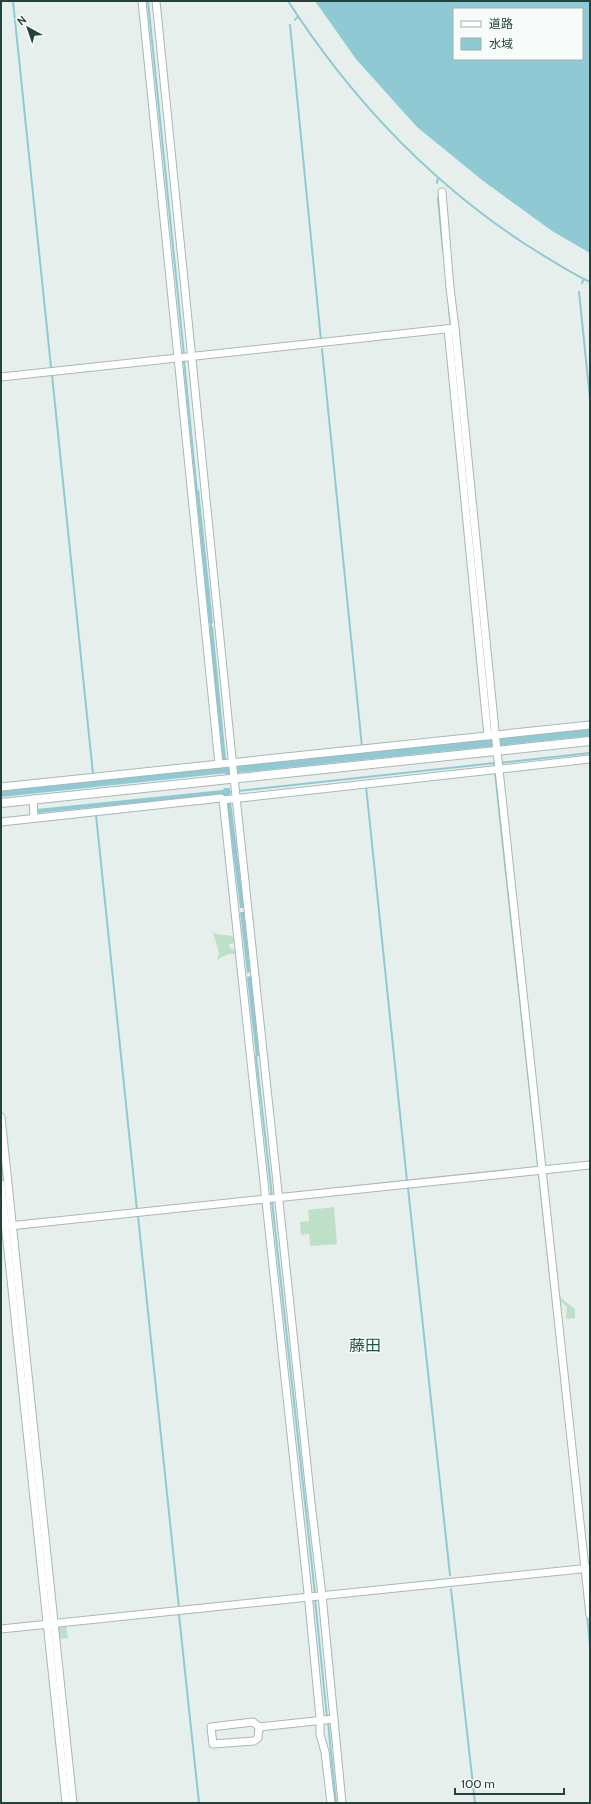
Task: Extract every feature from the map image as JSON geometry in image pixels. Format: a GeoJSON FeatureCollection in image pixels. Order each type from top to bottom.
{"type":"FeatureCollection","features":[{"type":"Feature","properties":{"kind":"street"},"geometry":{"type":"LineString","coordinates":[[142,1],[184,358],[211,626],[229,768],[272,1198],[327,1720],[330,1745],[342,1803]]}},
{"type":"Feature","properties":{"kind":"street"},"geometry":{"type":"LineString","coordinates":[[156,1],[184,358],[211,626],[229,768]]}},
{"type":"Feature","properties":{"kind":"street"},"geometry":{"type":"LineString","coordinates":[[442,192],[450,288],[451,328],[459,413],[540,1171],[590,1615]]}},
{"type":"Feature","properties":{"kind":"street"},"geometry":{"type":"LineString","coordinates":[[1,377],[451,328]]}},
{"type":"Feature","properties":{"kind":"street"},"geometry":{"type":"LineString","coordinates":[[1,822],[34,813],[221,798],[366,784],[496,754],[590,725]]}},
{"type":"Feature","properties":{"kind":"street"},"geometry":{"type":"LineString","coordinates":[[1,787],[229,768],[496,754],[590,741]]}},
{"type":"Feature","properties":{"kind":"street"},"geometry":{"type":"LineString","coordinates":[[1,803],[33,800],[229,768],[496,754],[590,759]]}},
{"type":"Feature","properties":{"kind":"street"},"geometry":{"type":"LineString","coordinates":[[232,796],[272,1198],[326,1702],[327,1720],[320,1734],[330,1745]]}},
{"type":"Feature","properties":{"kind":"street"},"geometry":{"type":"LineString","coordinates":[[33,800],[34,813]]}},
{"type":"Feature","properties":{"kind":"street"},"geometry":{"type":"LineString","coordinates":[[1,1117],[7,1227]]}},
{"type":"Feature","properties":{"kind":"street"},"geometry":{"type":"LineString","coordinates":[[7,1227],[590,1165]]}},
{"type":"Feature","properties":{"kind":"street"},"geometry":{"type":"LineString","coordinates":[[1,1184],[73,1803]]}},
{"type":"Feature","properties":{"kind":"street"},"geometry":{"type":"LineString","coordinates":[[1,1629],[585,1568]]}},
{"type":"Feature","properties":{"kind":"street"},"geometry":{"type":"LineString","coordinates":[[51,1624],[66,1803]]}},
{"type":"Feature","properties":{"kind":"street"},"geometry":{"type":"LineString","coordinates":[[259,1727],[258,1738],[254,1741],[213,1744],[211,1726],[253,1722],[259,1727],[327,1720]]}},
{"type":"Feature","properties":{"kind":"street"},"geometry":{"type":"LineString","coordinates":[[330,1745],[325,1752],[331,1803]]}},
{"type":"Feature","properties":{"kind":"green space"},"geometry":{"type":"Polygon","coordinates":[[[213,932],[233,937],[234,943],[229,944],[230,948],[236,951],[236,954],[228,954],[217,960],[219,953],[213,932]]]}},
{"type":"Feature","properties":{"kind":"green space"},"geometry":{"type":"Polygon","coordinates":[[[334,1207],[337,1244],[310,1246],[309,1234],[301,1235],[300,1222],[309,1221],[308,1210],[334,1207]]]}},
{"type":"Feature","properties":{"kind":"green space"},"geometry":{"type":"Polygon","coordinates":[[[558,1292],[561,1298],[575,1309],[575,1318],[566,1319],[567,1307],[559,1300],[558,1292]]]}},
{"type":"Feature","properties":{"kind":"green space"},"geometry":{"type":"Polygon","coordinates":[[[66,1624],[68,1638],[59,1639],[57,1627],[66,1624]]]}},
{"type":"Feature","properties":{"kind":"water"},"geometry":{"type":"Polygon","coordinates":[[[315,1],[590,1],[590,253],[552,231],[482,180],[417,127],[356,59],[315,1]]]}},
{"type":"Feature","properties":{"kind":"water"},"geometry":{"type":"Polygon","coordinates":[[[199,490],[213,623],[209,623],[196,491],[199,490]]]}},
{"type":"Feature","properties":{"kind":"water"},"geometry":{"type":"Polygon","coordinates":[[[213,627],[226,759],[223,760],[209,628],[213,627]]]}},
{"type":"Feature","properties":{"kind":"water"},"geometry":{"type":"Polygon","coordinates":[[[227,767],[227,773],[1,797],[1,790],[227,767]]]}},
{"type":"Feature","properties":{"kind":"water"},"geometry":{"type":"Polygon","coordinates":[[[224,788],[230,788],[230,797],[226,798],[223,794],[38,813],[37,809],[223,790],[224,788]]]}},
{"type":"Feature","properties":{"kind":"water"},"geometry":{"type":"Polygon","coordinates":[[[227,802],[231,802],[244,908],[240,908],[227,802]]]}},
{"type":"Feature","properties":{"kind":"water"},"geometry":{"type":"Polygon","coordinates":[[[240,912],[244,912],[250,972],[247,973],[240,912]]]}},
{"type":"Feature","properties":{"kind":"water"},"geometry":{"type":"Polygon","coordinates":[[[251,976],[259,1056],[256,1057],[247,977],[251,976]]]}},
{"type":"Feature","properties":{"kind":"waterway"},"geometry":{"type":"LineString","coordinates":[[13,1],[51,367]]}},
{"type":"Feature","properties":{"kind":"waterway"},"geometry":{"type":"LineString","coordinates":[[148,1],[184,355]]}},
{"type":"Feature","properties":{"kind":"waterway"},"geometry":{"type":"LineString","coordinates":[[288,1],[338,71],[394,135],[424,165],[456,193],[525,244],[565,269],[590,282]]}},
{"type":"Feature","properties":{"kind":"waterway"},"geometry":{"type":"LineString","coordinates":[[295,20],[298,16]]}},
{"type":"Feature","properties":{"kind":"waterway"},"geometry":{"type":"LineString","coordinates":[[290,25],[321,340]]}},
{"type":"Feature","properties":{"kind":"waterway"},"geometry":{"type":"LineString","coordinates":[[437,183],[438,178]]}},
{"type":"Feature","properties":{"kind":"waterway"},"geometry":{"type":"LineString","coordinates":[[438,198],[443,251]]}},
{"type":"Feature","properties":{"kind":"waterway"},"geometry":{"type":"LineString","coordinates":[[582,283],[584,279]]}},
{"type":"Feature","properties":{"kind":"waterway"},"geometry":{"type":"LineString","coordinates":[[579,292],[590,399]]}},
{"type":"Feature","properties":{"kind":"waterway"},"geometry":{"type":"LineString","coordinates":[[449,311],[451,326]]}},
{"type":"Feature","properties":{"kind":"waterway"},"geometry":{"type":"LineString","coordinates":[[322,349],[362,747]]}},
{"type":"Feature","properties":{"kind":"waterway"},"geometry":{"type":"LineString","coordinates":[[184,360],[197,493]]}},
{"type":"Feature","properties":{"kind":"waterway"},"geometry":{"type":"LineString","coordinates":[[52,375],[93,774]]}},
{"type":"Feature","properties":{"kind":"waterway"},"geometry":{"type":"LineString","coordinates":[[480,615],[491,730]]}},
{"type":"Feature","properties":{"kind":"waterway"},"geometry":{"type":"LineString","coordinates":[[211,620],[211,630]]}},
{"type":"Feature","properties":{"kind":"waterway"},"geometry":{"type":"LineString","coordinates":[[227,770],[590,732]]}},
{"type":"Feature","properties":{"kind":"waterway"},"geometry":{"type":"LineString","coordinates":[[499,763],[590,753]]}},
{"type":"Feature","properties":{"kind":"waterway"},"geometry":{"type":"LineString","coordinates":[[494,763],[552,1293]]}},
{"type":"Feature","properties":{"kind":"waterway"},"geometry":{"type":"LineString","coordinates":[[229,792],[495,763]]}},
{"type":"Feature","properties":{"kind":"waterway"},"geometry":{"type":"LineString","coordinates":[[366,786],[407,1181]]}},
{"type":"Feature","properties":{"kind":"waterway"},"geometry":{"type":"LineString","coordinates":[[96,815],[137,1210]]}},
{"type":"Feature","properties":{"kind":"waterway"},"geometry":{"type":"LineString","coordinates":[[256,1056],[272,1196]]}},
{"type":"Feature","properties":{"kind":"waterway"},"geometry":{"type":"LineString","coordinates":[[1,1152],[4,1184]]}},
{"type":"Feature","properties":{"kind":"waterway"},"geometry":{"type":"LineString","coordinates":[[408,1188],[450,1575]]}},
{"type":"Feature","properties":{"kind":"waterway"},"geometry":{"type":"LineString","coordinates":[[272,1201],[315,1594]]}},
{"type":"Feature","properties":{"kind":"waterway"},"geometry":{"type":"LineString","coordinates":[[138,1216],[179,1608]]}},
{"type":"Feature","properties":{"kind":"waterway"},"geometry":{"type":"LineString","coordinates":[[451,1589],[475,1803]]}},
{"type":"Feature","properties":{"kind":"waterway"},"geometry":{"type":"LineString","coordinates":[[315,1599],[327,1718]]}},
{"type":"Feature","properties":{"kind":"waterway"},"geometry":{"type":"LineString","coordinates":[[179,1615],[199,1803]]}},
{"type":"Feature","properties":{"kind":"waterway"},"geometry":{"type":"LineString","coordinates":[[587,1615],[590,1645]]}},
{"type":"Feature","properties":{"kind":"waterway"},"geometry":{"type":"LineString","coordinates":[[328,1722],[336,1803]]}},
{"type":"Feature","properties":{"kind":"district","name":"藤田"},"geometry":{"type":"Point","coordinates":[365,1345]}}]}
